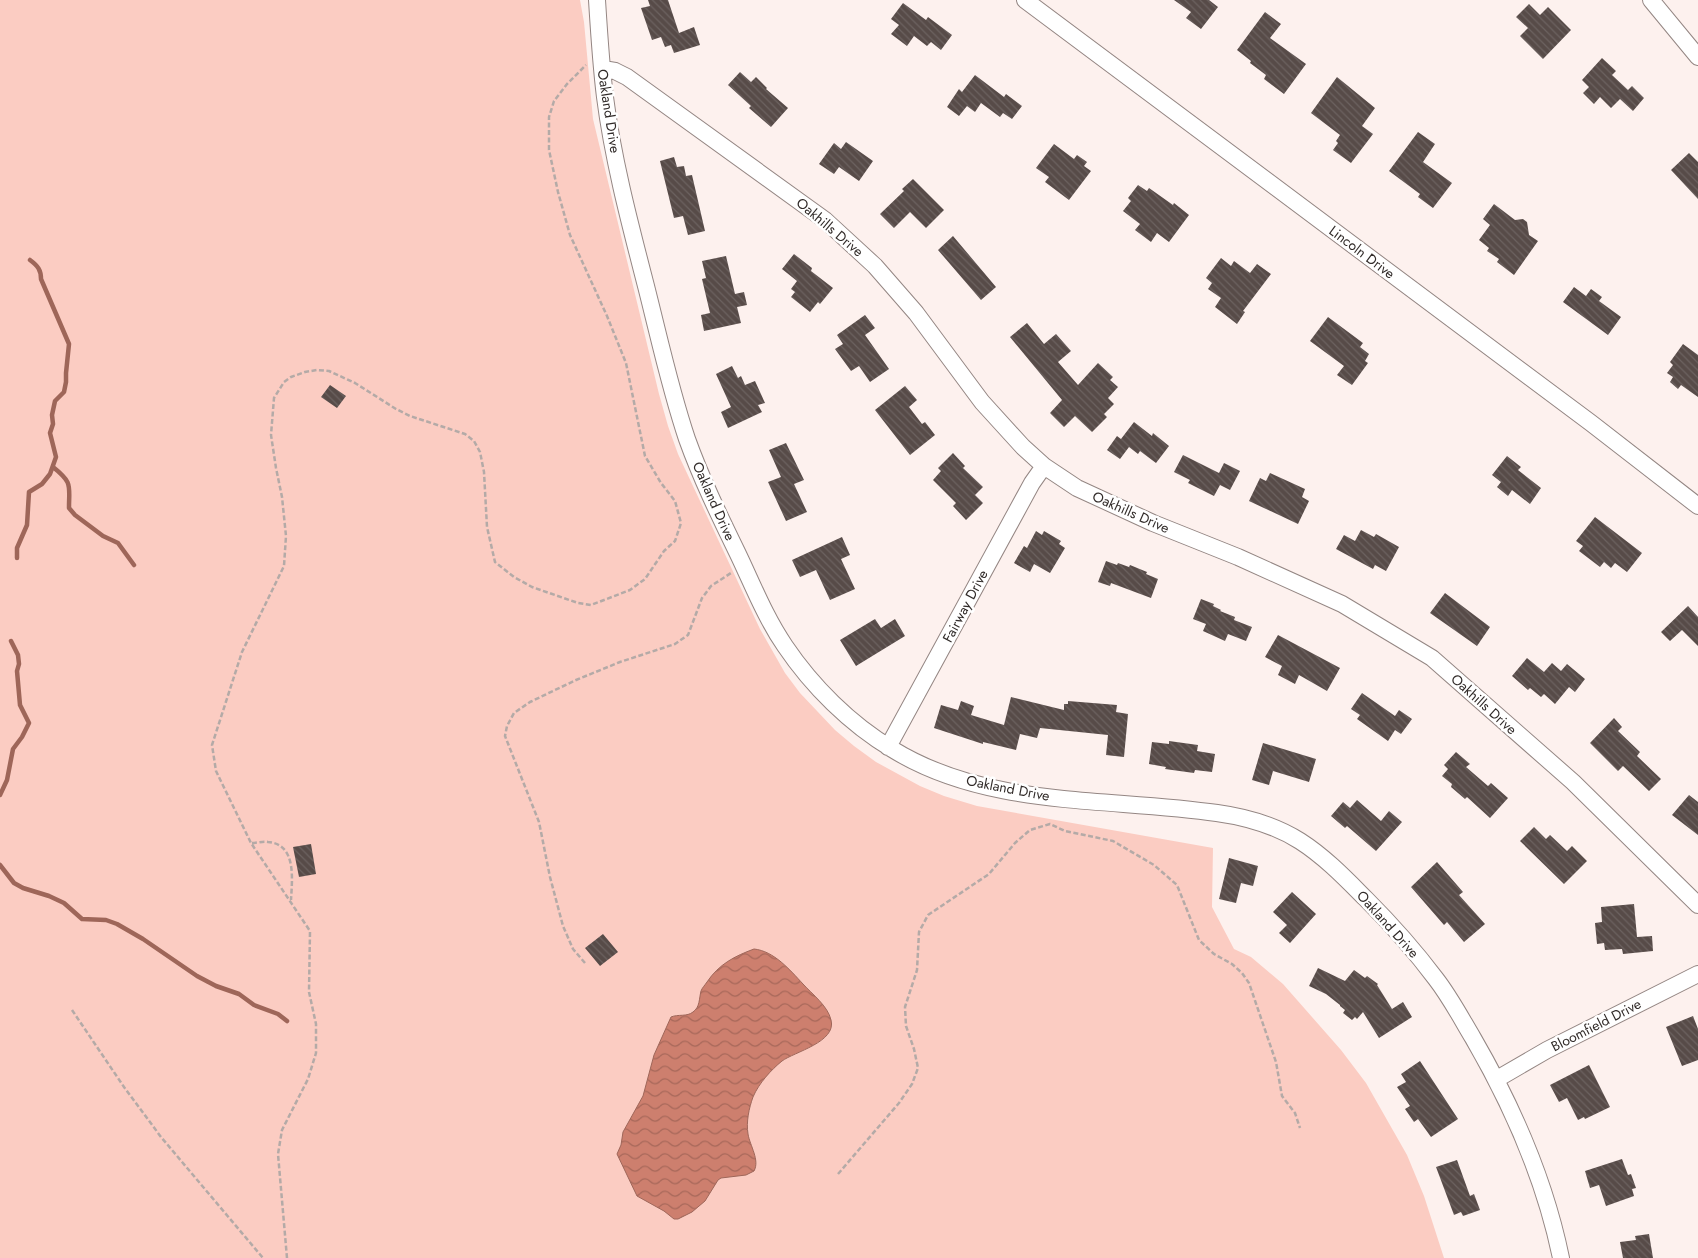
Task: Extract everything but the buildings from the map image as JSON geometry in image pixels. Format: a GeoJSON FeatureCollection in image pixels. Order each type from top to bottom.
{"type":"FeatureCollection","features":[{"type":"Feature","properties":{"kind":"street","name":"Oakland Drive"},"geometry":{"type":"LineString","coordinates":[[597,0],[606,99],[618,168],[669,378],[695,459],[744,567],[781,640],[802,668],[844,713],[866,731],[888,747],[924,766],[985,787],[1065,799],[1217,813],[1264,824],[1295,838],[1315,852],[1348,881],[1410,947],[1438,981],[1497,1079],[1519,1128],[1538,1175],[1554,1226],[1561,1258]]}},
{"type":"Feature","properties":{"kind":"street","name":"Lincoln Drive"},"geometry":{"type":"LineString","coordinates":[[1025,0],[1597,428],[1698,506]]}},
{"type":"Feature","properties":{"kind":"street"},"geometry":{"type":"LineString","coordinates":[[1652,0],[1698,57]]}},
{"type":"Feature","properties":{"kind":"street","name":"Oakhills Drive"},"geometry":{"type":"LineString","coordinates":[[602,64],[627,77],[786,191],[844,237],[875,266],[903,297],[982,402],[1044,466],[1077,488],[1153,523],[1238,557],[1342,604],[1432,658],[1573,782],[1698,905]]}},
{"type":"Feature","properties":{"kind":"street","name":"Fairway Drive"},"geometry":{"type":"LineString","coordinates":[[888,747],[1032,483],[1044,466]]}},
{"type":"Feature","properties":{"kind":"street","name":"Bloomfield Drive"},"geometry":{"type":"LineString","coordinates":[[1497,1079],[1547,1050],[1698,974]]}},
{"type":"Feature","properties":{"kind":"path"},"geometry":{"type":"LineString","coordinates":[[287,1258],[278,1154],[282,1130],[308,1079],[316,1052],[316,1024],[309,992],[310,931],[251,843],[216,770],[212,745],[242,652],[284,566],[286,536],[282,497],[271,435],[274,398],[284,382],[291,377],[317,370],[329,371],[355,383],[396,410],[465,434],[474,441],[480,452],[484,472],[487,527],[495,562],[514,577],[532,586],[578,603],[591,605],[630,590],[645,578],[664,551],[675,542],[681,523],[675,501],[661,483],[645,456],[626,363],[570,235],[549,150],[549,118],[554,101],[567,84],[588,64],[602,64]]}},
{"type":"Feature","properties":{"kind":"path"},"geometry":{"type":"LineString","coordinates":[[585,963],[573,949],[563,926],[550,877],[539,822],[505,736],[507,726],[514,713],[553,691],[620,662],[675,644],[688,635],[702,598],[711,586],[726,575],[744,567]]}},
{"type":"Feature","properties":{"kind":"path"},"geometry":{"type":"LineString","coordinates":[[838,1174],[899,1103],[912,1084],[918,1068],[906,1026],[905,1007],[917,970],[919,932],[928,915],[989,874],[1015,843],[1030,830],[1050,824],[1064,831],[1113,841],[1154,865],[1177,885],[1199,940],[1214,954],[1242,973],[1249,983],[1276,1062],[1282,1096],[1295,1113],[1300,1128]]}},
{"type":"Feature","properties":{"kind":"path"},"geometry":{"type":"LineString","coordinates":[[251,843],[268,842],[279,845],[288,855],[292,870],[291,902]]}},
{"type":"Feature","properties":{"kind":"path"},"geometry":{"type":"LineString","coordinates":[[72,1010],[124,1087],[161,1136],[263,1258]]}},
{"type":"Feature","properties":{"kind":"shaded area"},"geometry":{"type":"Polygon","coordinates":[[[0,0],[580,0],[584,22],[593,119],[668,426],[678,454],[760,629],[785,673],[800,693],[835,730],[854,746],[876,762],[920,786],[944,796],[977,806],[1213,848],[1212,907],[1234,949],[1251,957],[1283,984],[1341,1050],[1366,1083],[1407,1155],[1424,1196],[1444,1258],[0,1258],[0,0]]]}},
{"type":"Feature","properties":{"kind":"water"},"geometry":{"type":"Polygon","coordinates":[[[754,949],[775,957],[793,973],[827,1010],[831,1020],[831,1028],[828,1034],[821,1040],[782,1061],[774,1068],[753,1097],[747,1125],[756,1162],[754,1171],[746,1175],[721,1178],[705,1201],[692,1212],[674,1219],[664,1211],[637,1196],[617,1154],[623,1132],[643,1096],[654,1055],[671,1017],[693,1012],[698,1005],[702,989],[717,970],[734,958],[754,949]]]}},
{"type":"Feature","properties":{"kind":"waterway"},"geometry":{"type":"LineString","coordinates":[[17,558],[17,548],[27,525],[29,492],[42,484],[50,474],[56,457],[50,433],[53,424],[52,415],[55,401],[64,392],[69,344],[41,279],[40,271],[30,260]]}},
{"type":"Feature","properties":{"kind":"waterway"},"geometry":{"type":"LineString","coordinates":[[53,467],[67,481],[69,508],[75,515],[103,536],[118,543],[134,565]]}},
{"type":"Feature","properties":{"kind":"waterway"},"geometry":{"type":"LineString","coordinates":[[0,795],[7,780],[13,749],[29,723],[20,705],[17,671],[19,664],[18,655],[11,641]]}},
{"type":"Feature","properties":{"kind":"waterway"},"geometry":{"type":"LineString","coordinates":[[0,865],[14,883],[23,888],[64,903],[82,919],[106,920],[117,924],[143,939],[197,976],[216,986],[239,994],[254,1005],[278,1014],[287,1021]]}}]}
